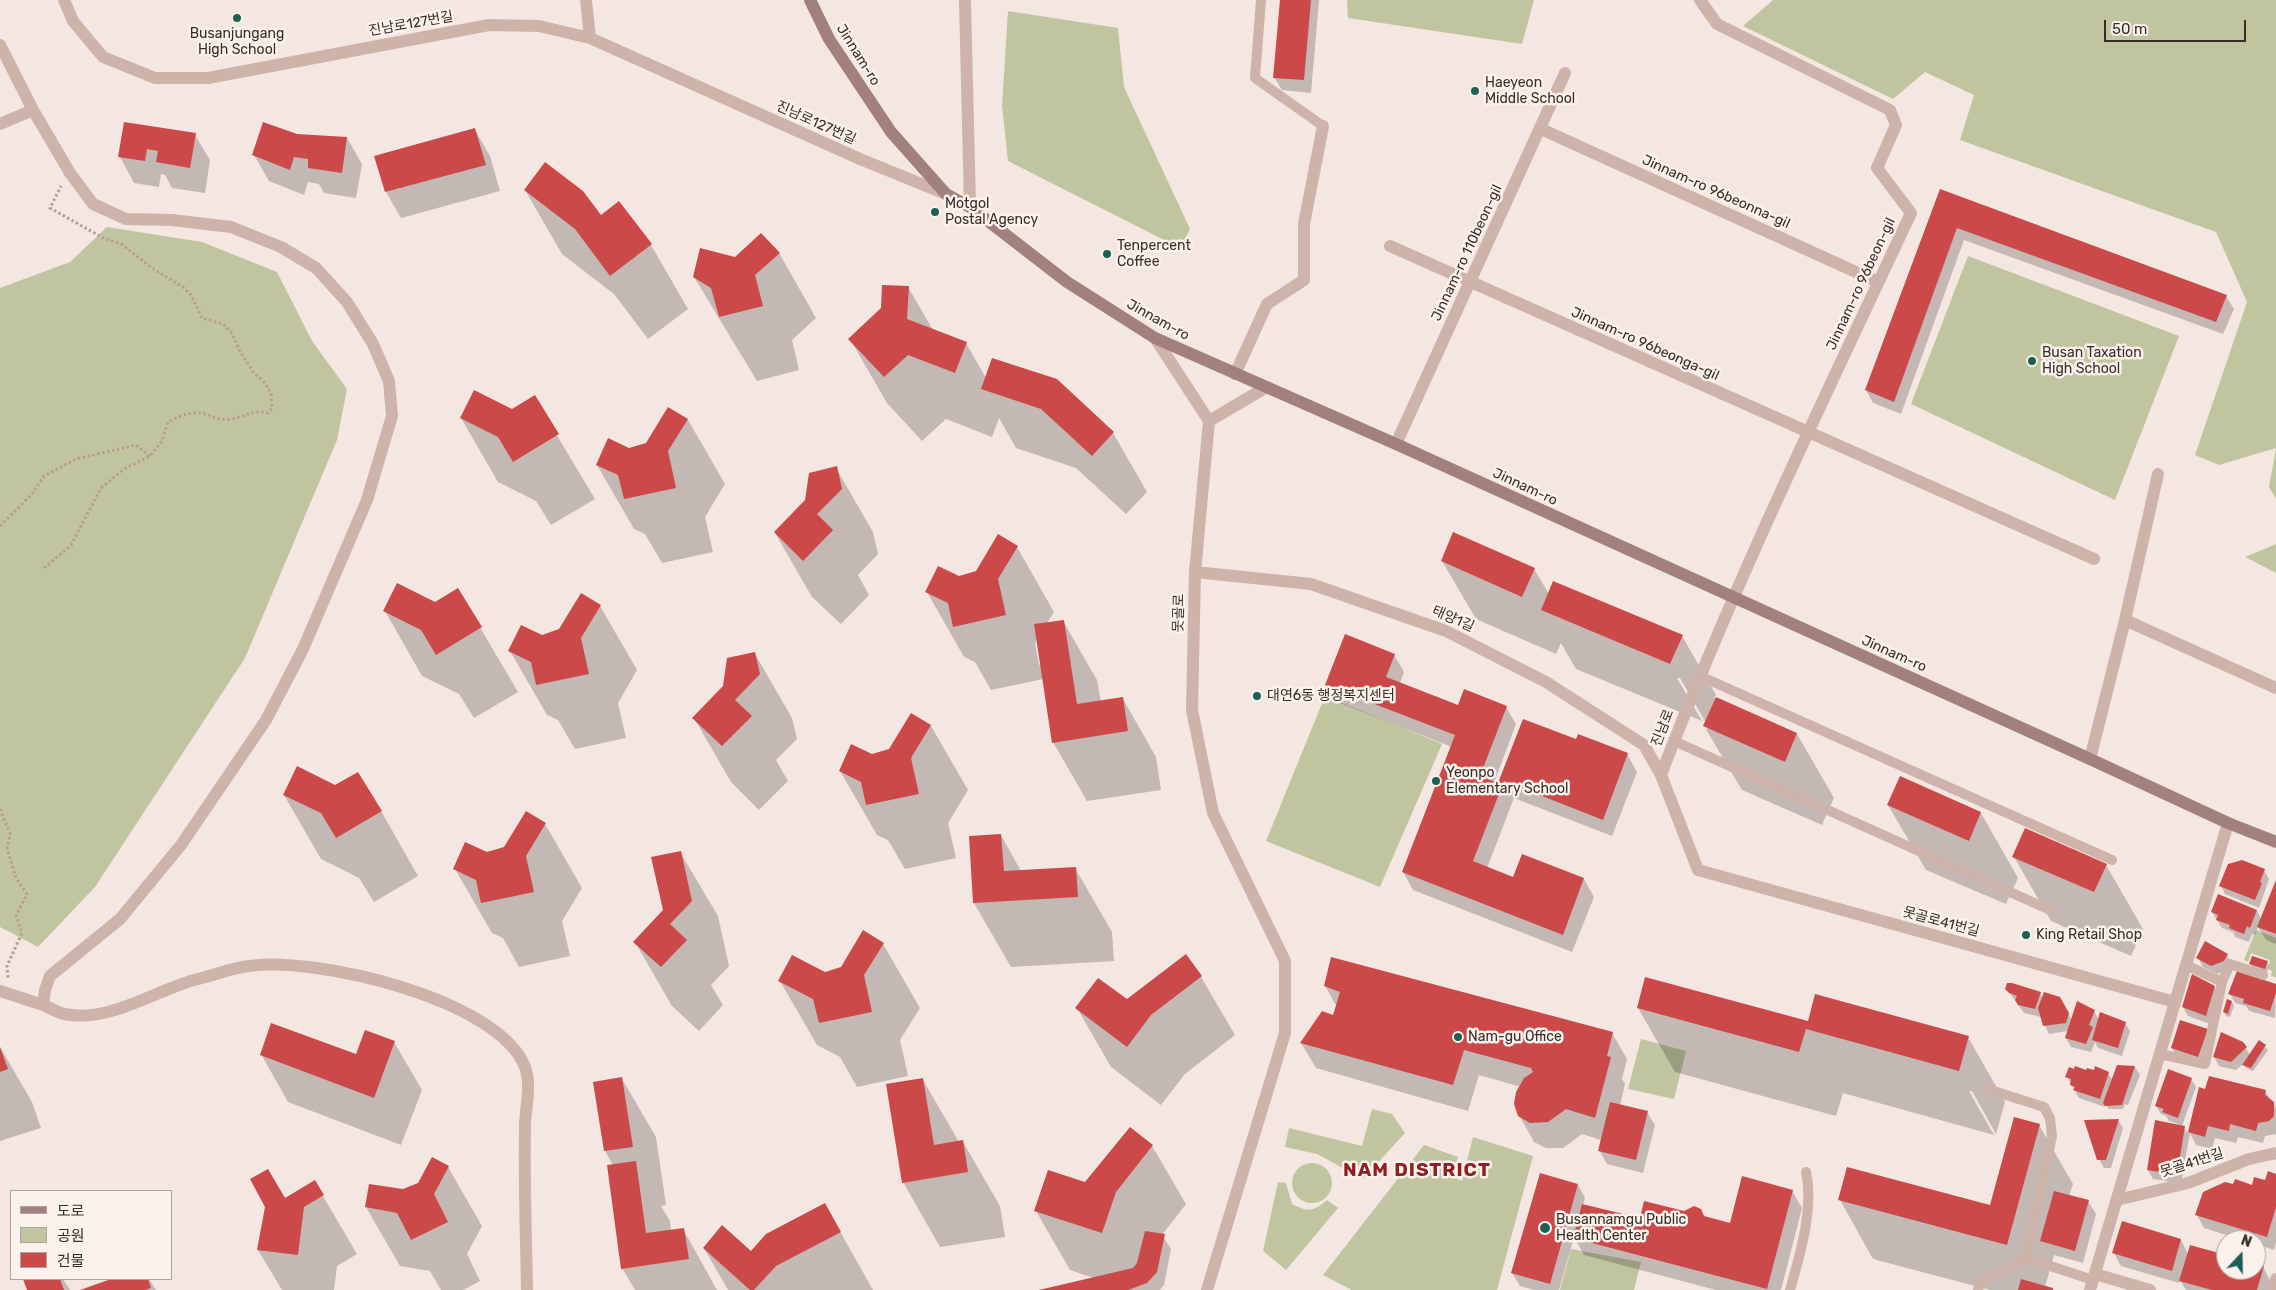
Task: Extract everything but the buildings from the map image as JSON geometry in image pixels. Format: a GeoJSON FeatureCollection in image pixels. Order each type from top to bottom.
{"type":"FeatureCollection","features":[{"type":"Feature","properties":{"kind":"main road","name":"Jinnam-ro"},"geometry":{"type":"LineString","coordinates":[[810,0],[829,39],[891,132],[946,194],[970,207],[1067,282],[1155,338],[1396,444],[2228,823],[2276,842]]}},
{"type":"Feature","properties":{"kind":"street","name":"진남로127번길"},"geometry":{"type":"LineString","coordinates":[[64,0],[73,21],[103,57],[155,78],[208,78],[490,25],[539,26],[590,38],[860,159],[946,194]]}},
{"type":"Feature","properties":{"kind":"street"},"geometry":{"type":"LineString","coordinates":[[586,0],[590,38]]}},
{"type":"Feature","properties":{"kind":"street"},"geometry":{"type":"LineString","coordinates":[[965,0],[970,207]]}},
{"type":"Feature","properties":{"kind":"street","name":"Jinnam-ro 96beon-gil"},"geometry":{"type":"LineString","coordinates":[[1700,0],[1717,24],[1890,110],[1896,125],[1877,168],[1910,213],[1807,433],[1733,598]]}},
{"type":"Feature","properties":{"kind":"street"},"geometry":{"type":"LineString","coordinates":[[0,45],[33,110],[70,173],[93,204],[126,219],[172,220],[230,227],[281,247],[316,268],[347,302],[373,344],[389,381],[392,416],[367,500],[303,649],[266,720],[181,845],[120,919],[50,976],[44,990],[43,1005]]}},
{"type":"Feature","properties":{"kind":"street","name":"Jinnam-ro 110beon-gil"},"geometry":{"type":"LineString","coordinates":[[1396,444],[1565,73]]}},
{"type":"Feature","properties":{"kind":"street"},"geometry":{"type":"LineString","coordinates":[[0,124],[33,110]]}},
{"type":"Feature","properties":{"kind":"street"},"geometry":{"type":"LineString","coordinates":[[1235,374],[1267,304],[1304,280],[1304,224],[1323,126]]}},
{"type":"Feature","properties":{"kind":"street","name":"Jinnam-ro 96beonna-gil"},"geometry":{"type":"LineString","coordinates":[[1541,129],[1878,282]]}},
{"type":"Feature","properties":{"kind":"street","name":"Jinnam-ro 96beonga-gil"},"geometry":{"type":"LineString","coordinates":[[1390,246],[1807,433]]}},
{"type":"Feature","properties":{"kind":"street"},"geometry":{"type":"LineString","coordinates":[[1155,338],[1209,421],[1265,388]]}},
{"type":"Feature","properties":{"kind":"street","name":"못골로"},"geometry":{"type":"LineString","coordinates":[[1207,1290],[1285,1033],[1285,961],[1213,813],[1192,710],[1195,572],[1209,421]]}},
{"type":"Feature","properties":{"kind":"street"},"geometry":{"type":"LineString","coordinates":[[1807,433],[2094,559]]}},
{"type":"Feature","properties":{"kind":"street"},"geometry":{"type":"LineString","coordinates":[[2090,759],[2125,620],[2158,474]]}},
{"type":"Feature","properties":{"kind":"street","name":"태양1길"},"geometry":{"type":"LineString","coordinates":[[1195,572],[1311,584],[1446,631],[1546,682],[1644,745],[1662,775]]}},
{"type":"Feature","properties":{"kind":"street","name":"진남로"},"geometry":{"type":"LineString","coordinates":[[1662,775],[1700,676],[1733,598]]}},
{"type":"Feature","properties":{"kind":"street"},"geometry":{"type":"LineString","coordinates":[[2125,620],[2276,688]]}},
{"type":"Feature","properties":{"kind":"street","name":"못골로41번길"},"geometry":{"type":"LineString","coordinates":[[1662,775],[1698,870],[2175,1002]]}},
{"type":"Feature","properties":{"kind":"street"},"geometry":{"type":"LineString","coordinates":[[2150,1290],[2093,1281],[2228,823]]}},
{"type":"Feature","properties":{"kind":"street"},"geometry":{"type":"LineString","coordinates":[[5,992],[43,1005],[62,1014],[81,1015],[113,1011],[189,982],[250,965],[314,966],[381,980],[448,1003],[509,1043],[524,1067],[528,1087],[524,1126],[527,1290]]}},
{"type":"Feature","properties":{"kind":"street","name":"못골41번길"},"geometry":{"type":"LineString","coordinates":[[2117,1200],[2188,1183],[2249,1159],[2276,1153]]}},
{"type":"Feature","properties":{"kind":"street"},"geometry":{"type":"LineString","coordinates":[[2273,1290],[2276,1279]]}},
{"type":"Feature","properties":{"kind":"lane"},"geometry":{"type":"LineString","coordinates":[[1261,0],[1255,78],[1323,126]]}},
{"type":"Feature","properties":{"kind":"lane"},"geometry":{"type":"LineString","coordinates":[[1700,676],[2112,860]]}},
{"type":"Feature","properties":{"kind":"lane"},"geometry":{"type":"LineString","coordinates":[[1674,741],[2050,910]]}},
{"type":"Feature","properties":{"kind":"lane"},"geometry":{"type":"LineString","coordinates":[[2160,1054],[2205,1064],[2222,982],[2230,964],[2262,975]]}},
{"type":"Feature","properties":{"kind":"lane"},"geometry":{"type":"LineString","coordinates":[[2186,965],[2222,982]]}},
{"type":"Feature","properties":{"kind":"lane"},"geometry":{"type":"LineString","coordinates":[[1987,1089],[2044,1107],[2050,1118],[2052,1136],[2026,1258]]}},
{"type":"Feature","properties":{"kind":"lane"},"geometry":{"type":"LineString","coordinates":[[1790,1290],[1801,1249],[1809,1187],[1806,1172]]}},
{"type":"Feature","properties":{"kind":"lane"},"geometry":{"type":"LineString","coordinates":[[1978,1290],[1981,1282],[2026,1258],[2093,1281]]}},
{"type":"Feature","properties":{"kind":"path"},"geometry":{"type":"LineString","coordinates":[[44,568],[71,545],[101,488],[124,469],[150,456],[162,441],[168,422],[180,415],[204,413],[217,420],[232,419],[258,410],[268,414],[272,408],[271,394],[265,383],[253,372],[231,332],[223,324],[202,318],[197,305],[183,287],[155,270],[121,244],[105,239],[50,208],[57,191],[70,173]]}},
{"type":"Feature","properties":{"kind":"path"},"geometry":{"type":"LineString","coordinates":[[0,526],[32,494],[44,476],[76,459],[136,445],[150,456]]}},
{"type":"Feature","properties":{"kind":"path"},"geometry":{"type":"LineString","coordinates":[[0,809],[10,834],[7,848],[16,878],[27,894],[16,916],[22,933],[7,966],[5,992]]}},
{"type":"Feature","properties":{"kind":"green space"},"geometry":{"type":"Polygon","coordinates":[[[1347,0],[1534,0],[1522,44],[1348,18],[1347,0]]]}},
{"type":"Feature","properties":{"kind":"green space"},"geometry":{"type":"Polygon","coordinates":[[[1773,0],[2276,0],[2276,448],[2219,465],[2195,455],[2247,302],[2216,232],[1960,140],[1974,95],[1925,72],[1893,99],[1743,26],[1773,0]]]}},
{"type":"Feature","properties":{"kind":"green space"},"geometry":{"type":"Polygon","coordinates":[[[1008,11],[1118,28],[1124,87],[1190,229],[1180,248],[1008,161],[1002,106],[1008,11]]]}},
{"type":"Feature","properties":{"kind":"green space"},"geometry":{"type":"Polygon","coordinates":[[[107,227],[202,242],[277,272],[312,341],[347,389],[337,440],[245,658],[95,887],[38,947],[0,927],[0,288],[70,262],[107,227]]]}},
{"type":"Feature","properties":{"kind":"green space"},"geometry":{"type":"Polygon","coordinates":[[[1968,256],[2179,336],[2115,500],[1911,404],[1968,256]]]}},
{"type":"Feature","properties":{"kind":"green space"},"geometry":{"type":"Polygon","coordinates":[[[2276,448],[2276,499],[2269,487],[2276,448]]]}},
{"type":"Feature","properties":{"kind":"green space"},"geometry":{"type":"Polygon","coordinates":[[[2276,544],[2276,573],[2245,557],[2276,544]]]}},
{"type":"Feature","properties":{"kind":"green space"},"geometry":{"type":"Polygon","coordinates":[[[1325,696],[1442,744],[1380,887],[1266,841],[1325,696]]]}},
{"type":"Feature","properties":{"kind":"green space"},"geometry":{"type":"Polygon","coordinates":[[[2256,930],[2276,938],[2276,977],[2271,976],[2272,971],[2268,969],[2270,960],[2251,953],[2248,962],[2244,960],[2256,930]]]}},
{"type":"Feature","properties":{"kind":"green space"},"geometry":{"type":"Polygon","coordinates":[[[1641,1039],[1686,1051],[1674,1099],[1628,1089],[1641,1039]]]}},
{"type":"Feature","properties":{"kind":"green space"},"geometry":{"type":"Polygon","coordinates":[[[1372,1109],[1392,1114],[1405,1133],[1363,1179],[1317,1154],[1285,1147],[1289,1128],[1362,1146],[1372,1109]]]}},
{"type":"Feature","properties":{"kind":"green space"},"geometry":{"type":"Polygon","coordinates":[[[1473,1137],[1533,1156],[1497,1290],[1352,1290],[1323,1275],[1424,1145],[1458,1157],[1453,1177],[1462,1181],[1473,1137]]]}},
{"type":"Feature","properties":{"kind":"green space"},"geometry":{"type":"Polygon","coordinates":[[[1316,1163],[1323,1166],[1329,1172],[1332,1183],[1331,1191],[1323,1200],[1316,1203],[1308,1203],[1301,1200],[1293,1191],[1292,1179],[1295,1172],[1304,1164],[1316,1163]]]}},
{"type":"Feature","properties":{"kind":"green space"},"geometry":{"type":"Polygon","coordinates":[[[1278,1182],[1286,1183],[1292,1204],[1298,1207],[1310,1210],[1327,1200],[1338,1208],[1286,1270],[1263,1251],[1278,1182]]]}},
{"type":"Feature","properties":{"kind":"green space"},"geometry":{"type":"Polygon","coordinates":[[[1571,1249],[1641,1262],[1634,1290],[1560,1290],[1571,1249]]]}},
{"type":"Feature","properties":{"kind":"place","name":"Busanjungang High School"},"geometry":{"type":"Point","coordinates":[237,18]}},
{"type":"Feature","properties":{"kind":"place","name":"Haeyeon Middle School"},"geometry":{"type":"Point","coordinates":[1475,91]}},
{"type":"Feature","properties":{"kind":"place","name":"Motgol Postal Agency"},"geometry":{"type":"Point","coordinates":[935,212]}},
{"type":"Feature","properties":{"kind":"place","name":"Tenpercent Coffee"},"geometry":{"type":"Point","coordinates":[1107,254]}},
{"type":"Feature","properties":{"kind":"place","name":"Busan Taxation High School"},"geometry":{"type":"Point","coordinates":[2032,361]}},
{"type":"Feature","properties":{"kind":"place","name":"대연6동 행정복지센터"},"geometry":{"type":"Point","coordinates":[1257,696]}},
{"type":"Feature","properties":{"kind":"place","name":"Yeonpo Elementary School"},"geometry":{"type":"Point","coordinates":[1436,781]}},
{"type":"Feature","properties":{"kind":"place","name":"King Retail Shop"},"geometry":{"type":"Point","coordinates":[2026,935]}},
{"type":"Feature","properties":{"kind":"place","name":"Nam-gu Office"},"geometry":{"type":"Point","coordinates":[1458,1037]}},
{"type":"Feature","properties":{"kind":"place","name":"Busannamgu Public Health Center"},"geometry":{"type":"Point","coordinates":[1545,1228]}},
{"type":"Feature","properties":{"kind":"district","name":"NAM DISTRICT"},"geometry":{"type":"Point","coordinates":[1417,1171]}}]}
